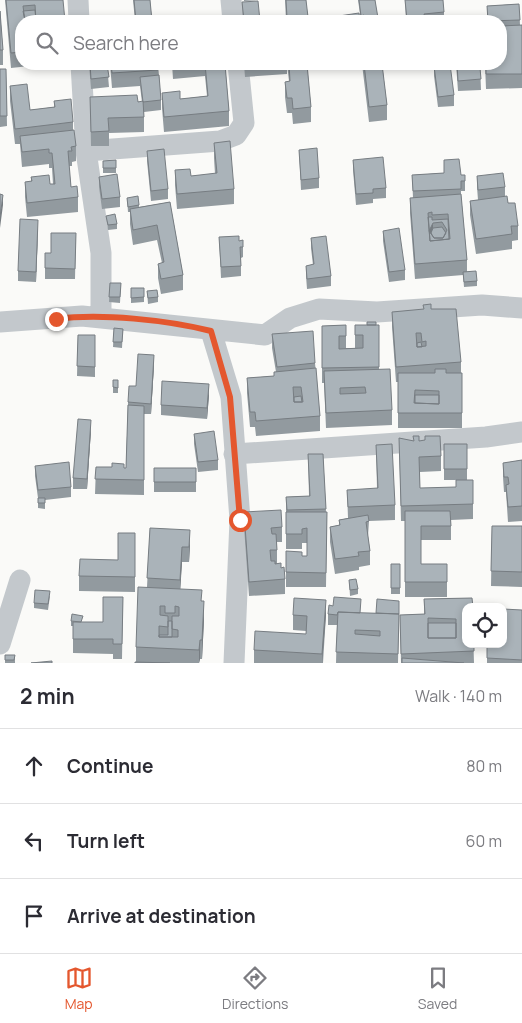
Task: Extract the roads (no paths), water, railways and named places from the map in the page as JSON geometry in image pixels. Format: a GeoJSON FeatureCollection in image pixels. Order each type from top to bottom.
{"type":"FeatureCollection","features":[{"type":"Feature","properties":{"kind":"street"},"geometry":{"type":"LineString","coordinates":[[78,0],[79,15]]}},
{"type":"Feature","properties":{"kind":"street"},"geometry":{"type":"LineString","coordinates":[[231,0],[232,15]]}},
{"type":"Feature","properties":{"kind":"street"},"geometry":{"type":"LineString","coordinates":[[81,70],[86,152],[101,253],[101,318]]}},
{"type":"Feature","properties":{"kind":"street"},"geometry":{"type":"LineString","coordinates":[[86,152],[220,141],[236,135],[244,123],[239,70]]}},
{"type":"Feature","properties":{"kind":"street"},"geometry":{"type":"LineString","coordinates":[[0,322],[82,316],[192,326],[211,331],[265,335],[290,318],[319,309],[377,312],[482,306],[522,308]]}},
{"type":"Feature","properties":{"kind":"street"},"geometry":{"type":"LineString","coordinates":[[211,331],[230,397],[240,520],[234,663]]}},
{"type":"Feature","properties":{"kind":"street"},"geometry":{"type":"LineString","coordinates":[[234,454],[486,437],[522,432]]}},
{"type":"Feature","properties":{"kind":"street"},"geometry":{"type":"LineString","coordinates":[[0,644],[20,580]]}}]}
